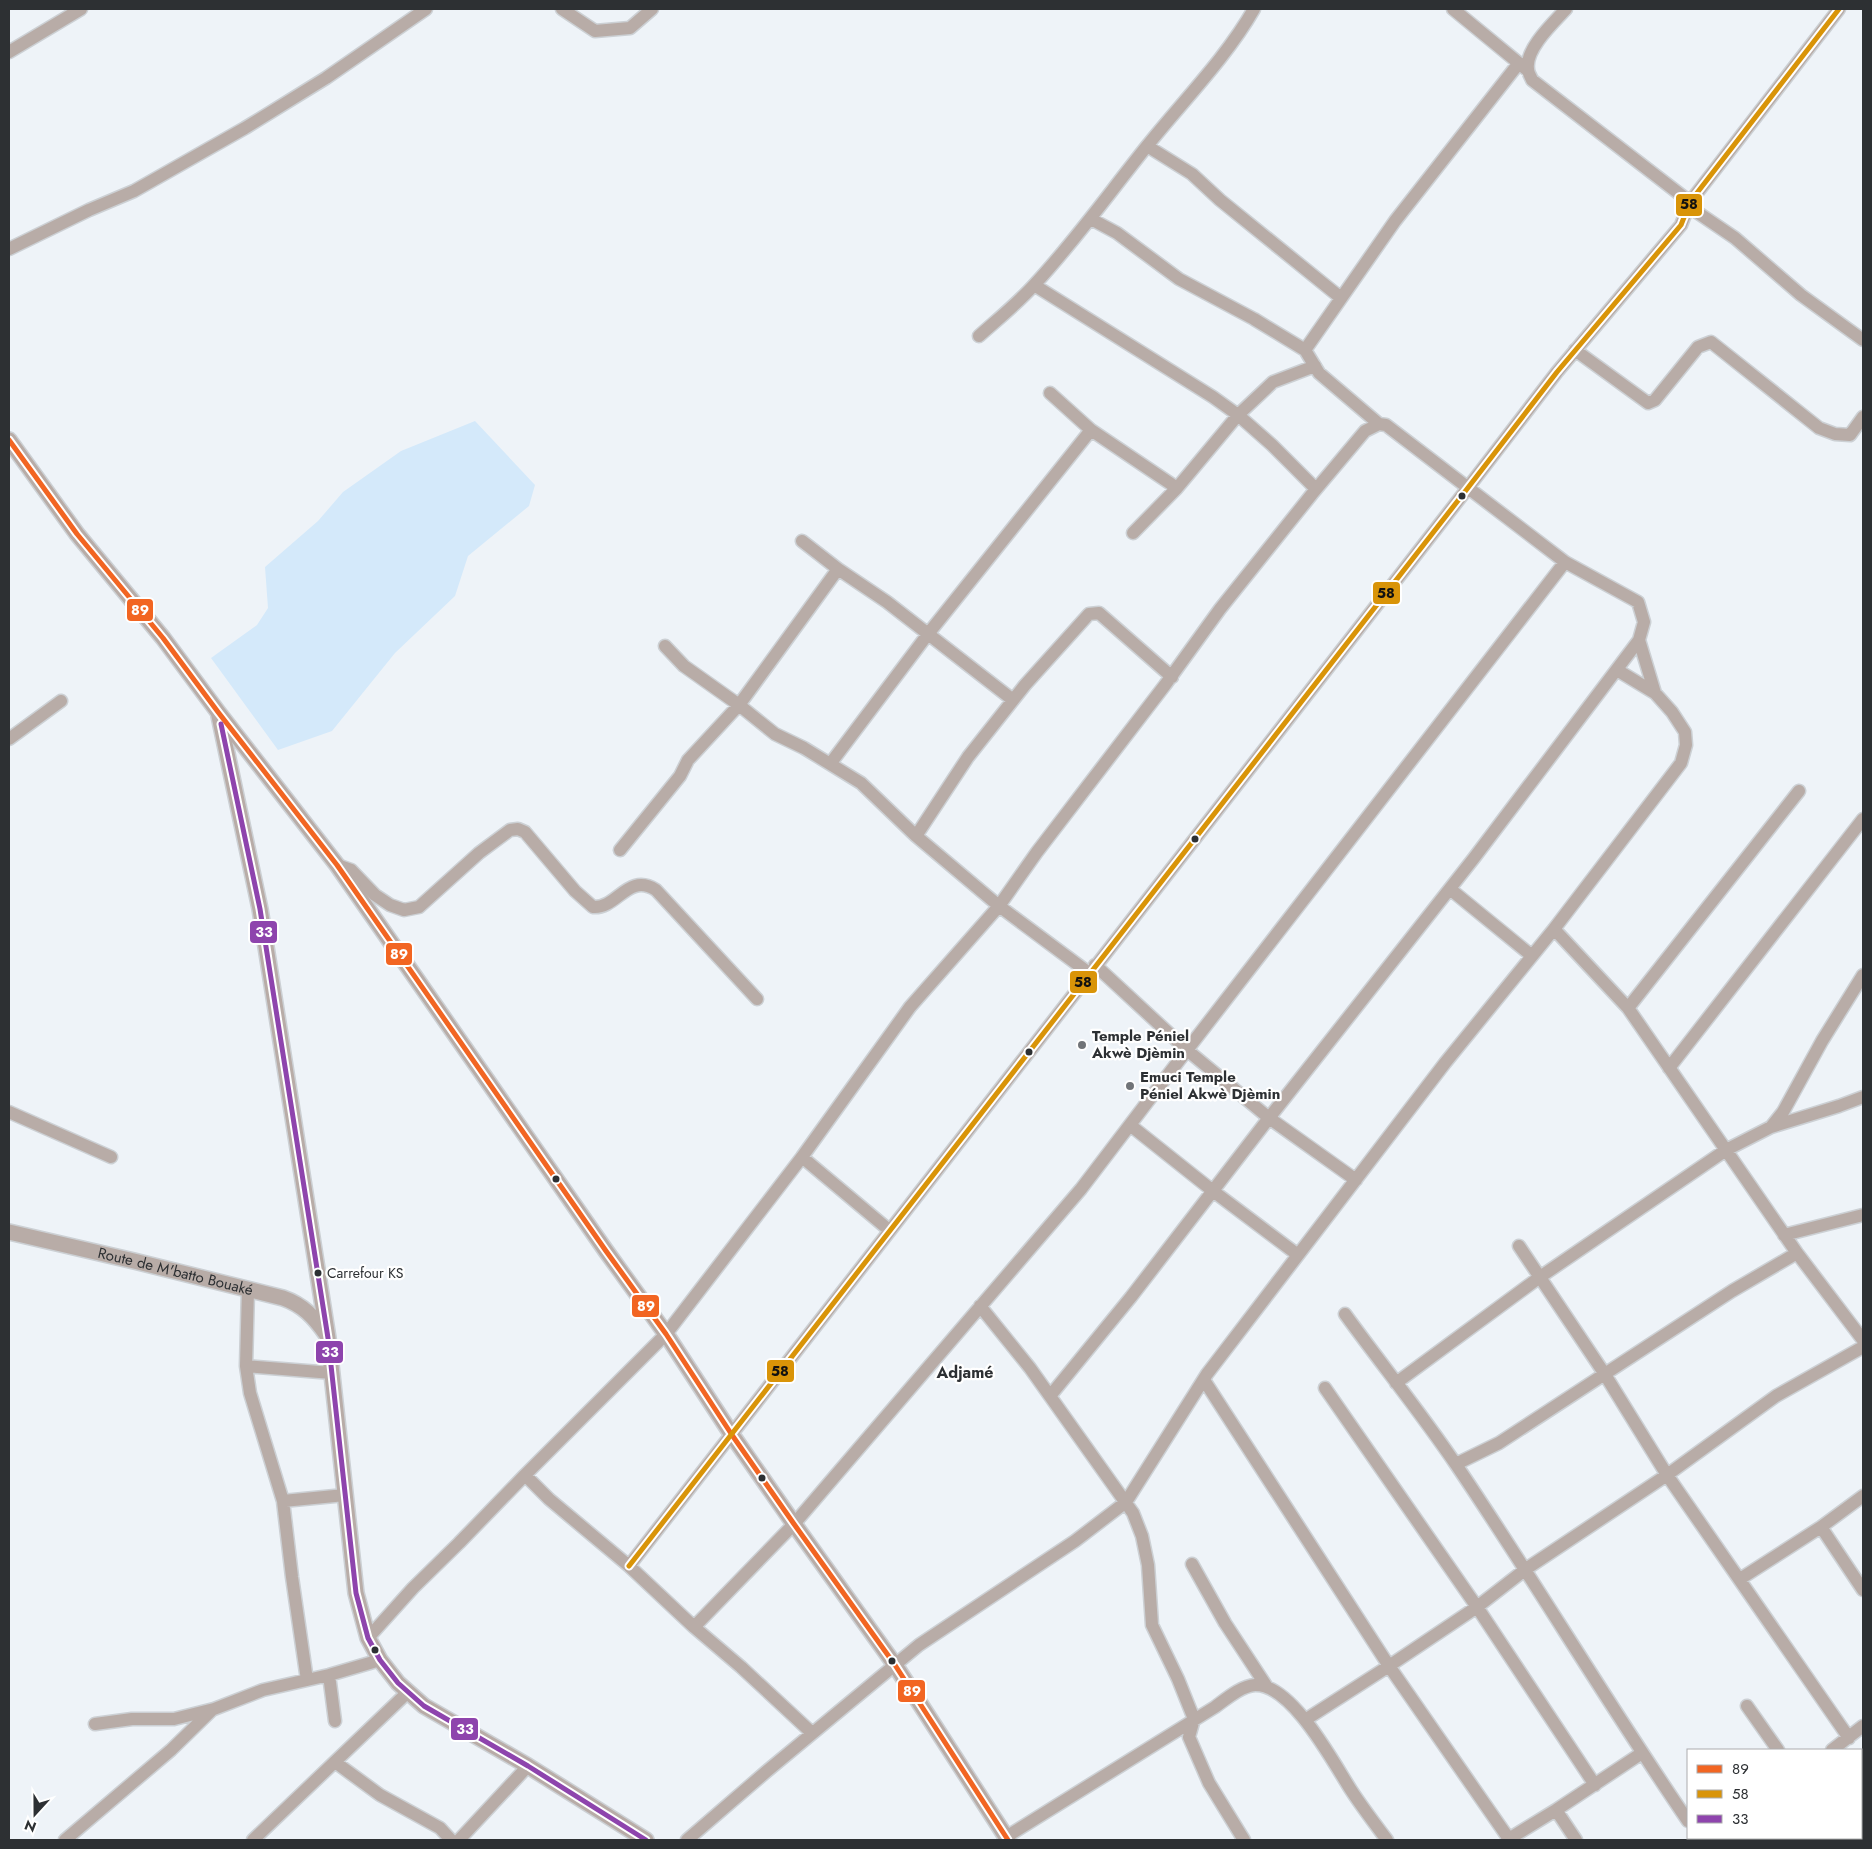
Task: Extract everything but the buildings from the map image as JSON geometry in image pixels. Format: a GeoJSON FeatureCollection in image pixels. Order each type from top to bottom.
{"type":"FeatureCollection","features":[{"type":"Feature","properties":{"kind":"street"},"geometry":{"type":"LineString","coordinates":[[9,52],[81,9]]}},
{"type":"Feature","properties":{"kind":"street"},"geometry":{"type":"LineString","coordinates":[[9,249],[89,210],[134,191],[245,128],[326,78],[426,9]]}},
{"type":"Feature","properties":{"kind":"street"},"geometry":{"type":"LineString","coordinates":[[562,9],[595,31],[630,28],[652,9]]}},
{"type":"Feature","properties":{"kind":"street"},"geometry":{"type":"LineString","coordinates":[[979,336],[1034,285],[1091,219],[1147,146],[1207,74],[1248,20],[1254,9]]}},
{"type":"Feature","properties":{"kind":"street"},"geometry":{"type":"LineString","coordinates":[[1453,9],[1524,67],[1532,80],[1735,238],[1801,295],[1863,340]]}},
{"type":"Feature","properties":{"kind":"street"},"geometry":{"type":"LineString","coordinates":[[1304,350],[1394,221],[1524,67],[1539,40],[1566,9]]}},
{"type":"Feature","properties":{"kind":"street"},"geometry":{"type":"LineString","coordinates":[[629,1566],[1467,489],[1526,410],[1681,225],[1689,204],[1838,9]]}},
{"type":"Feature","properties":{"kind":"street"},"geometry":{"type":"LineString","coordinates":[[1147,146],[1192,174],[1220,200],[1341,298]]}},
{"type":"Feature","properties":{"kind":"street"},"geometry":{"type":"LineString","coordinates":[[1050,1396],[1131,1297],[1269,1118],[1450,889],[1617,670],[1639,640],[1644,617],[1638,602],[1565,562],[1467,489],[1386,425],[1379,424],[1319,373],[1304,350],[1254,319],[1179,279],[1117,234],[1091,219]]}},
{"type":"Feature","properties":{"kind":"street"},"geometry":{"type":"LineString","coordinates":[[1034,285],[1214,397],[1272,444],[1316,489]]}},
{"type":"Feature","properties":{"kind":"street"},"geometry":{"type":"LineString","coordinates":[[1575,350],[1648,403],[1655,400],[1698,347],[1704,343],[1711,342],[1819,428],[1835,434],[1850,435],[1863,418]]}},
{"type":"Feature","properties":{"kind":"street"},"geometry":{"type":"LineString","coordinates":[[1133,533],[1177,488],[1238,415],[1273,382],[1315,366]]}},
{"type":"Feature","properties":{"kind":"street"},"geometry":{"type":"LineString","coordinates":[[1050,393],[1091,430],[1177,488]]}},
{"type":"Feature","properties":{"kind":"street"},"geometry":{"type":"LineString","coordinates":[[368,1638],[413,1588],[460,1543],[666,1334],[802,1157],[910,1007],[999,906],[1037,852],[1172,677],[1220,609],[1316,489],[1366,431],[1379,424]]}},
{"type":"Feature","properties":{"kind":"street"},"geometry":{"type":"LineString","coordinates":[[830,764],[928,634],[1091,430]]}},
{"type":"Feature","properties":{"kind":"street"},"geometry":{"type":"LineString","coordinates":[[9,440],[77,534],[163,638],[337,865],[600,1243],[666,1334],[732,1435],[794,1524],[895,1665],[1007,1839],[1236,1692],[1254,1685],[1267,1687],[1281,1695],[1305,1720],[1352,1792],[1387,1840]]}},
{"type":"Feature","properties":{"kind":"street"},"geometry":{"type":"LineString","coordinates":[[802,540],[838,569],[887,602],[1013,700]]}},
{"type":"Feature","properties":{"kind":"street"},"geometry":{"type":"LineString","coordinates":[[694,1627],[794,1524],[1081,1189],[1565,562]]}},
{"type":"Feature","properties":{"kind":"street"},"geometry":{"type":"LineString","coordinates":[[620,850],[680,776],[688,760],[738,705],[838,569]]}},
{"type":"Feature","properties":{"kind":"street"},"geometry":{"type":"LineString","coordinates":[[916,836],[968,757],[1013,700],[1089,614],[1099,613],[1172,677]]}},
{"type":"Feature","properties":{"kind":"street"},"geometry":{"type":"LineString","coordinates":[[1639,640],[1655,693]]}},
{"type":"Feature","properties":{"kind":"street"},"geometry":{"type":"LineString","coordinates":[[665,646],[677,660],[775,734],[804,748],[861,783],[916,836],[999,906],[1092,969],[1269,1118],[1356,1180]]}},
{"type":"Feature","properties":{"kind":"street"},"geometry":{"type":"LineString","coordinates":[[687,1840],[919,1645],[1075,1541],[1126,1502],[1204,1380],[1445,1063],[1554,929],[1681,763],[1686,745],[1685,732],[1672,712],[1655,693],[1617,670]]}},
{"type":"Feature","properties":{"kind":"street"},"geometry":{"type":"LineString","coordinates":[[9,740],[61,701]]}},
{"type":"Feature","properties":{"kind":"street"},"geometry":{"type":"LineString","coordinates":[[218,712],[260,909],[328,1338],[356,1592],[368,1638],[380,1660],[398,1683],[424,1706],[452,1724],[528,1766],[646,1840]]}},
{"type":"Feature","properties":{"kind":"street"},"geometry":{"type":"LineString","coordinates":[[1628,1008],[1799,791]]}},
{"type":"Feature","properties":{"kind":"street"},"geometry":{"type":"LineString","coordinates":[[1669,1068],[1863,819]]}},
{"type":"Feature","properties":{"kind":"street"},"geometry":{"type":"LineString","coordinates":[[337,865],[351,870],[375,895],[390,905],[404,910],[418,906],[479,853],[510,830],[518,829],[525,832],[575,891],[593,906],[601,906],[636,885],[650,886],[656,890],[757,999]]}},
{"type":"Feature","properties":{"kind":"street"},"geometry":{"type":"LineString","coordinates":[[1450,889],[1532,956]]}},
{"type":"Feature","properties":{"kind":"street"},"geometry":{"type":"LineString","coordinates":[[1554,929],[1628,1008],[1797,1253],[1863,1340]]}},
{"type":"Feature","properties":{"kind":"street"},"geometry":{"type":"LineString","coordinates":[[1771,1127],[1783,1112],[1822,1041],[1863,975]]}},
{"type":"Feature","properties":{"kind":"street"},"geometry":{"type":"LineString","coordinates":[[1396,1383],[1540,1277],[1726,1150],[1771,1127],[1863,1097]]}},
{"type":"Feature","properties":{"kind":"street"},"geometry":{"type":"LineString","coordinates":[[9,1112],[111,1157]]}},
{"type":"Feature","properties":{"kind":"street"},"geometry":{"type":"LineString","coordinates":[[1130,1125],[1298,1255]]}},
{"type":"Feature","properties":{"kind":"street"},"geometry":{"type":"LineString","coordinates":[[802,1157],[889,1230]]}},
{"type":"Feature","properties":{"kind":"street"},"geometry":{"type":"LineString","coordinates":[[1784,1234],[1863,1215]]}},
{"type":"Feature","properties":{"kind":"street","name":"Route de M'batto Bouaké"},"geometry":{"type":"LineString","coordinates":[[9,1232],[283,1298],[297,1303],[317,1321],[328,1338]]}},
{"type":"Feature","properties":{"kind":"street"},"geometry":{"type":"LineString","coordinates":[[1519,1246],[1604,1374],[1667,1475],[1849,1738]]}},
{"type":"Feature","properties":{"kind":"street"},"geometry":{"type":"LineString","coordinates":[[1456,1464],[1499,1443],[1732,1291],[1797,1253]]}},
{"type":"Feature","properties":{"kind":"street"},"geometry":{"type":"LineString","coordinates":[[248,1289],[246,1366],[250,1393],[283,1501],[307,1680]]}},
{"type":"Feature","properties":{"kind":"street"},"geometry":{"type":"LineString","coordinates":[[980,1306],[1030,1368],[1133,1513],[1142,1536],[1148,1565],[1152,1625],[1178,1679],[1194,1720],[1189,1737],[1209,1783],[1243,1840]]}},
{"type":"Feature","properties":{"kind":"street"},"geometry":{"type":"LineString","coordinates":[[1345,1314],[1456,1464],[1687,1820]]}},
{"type":"Feature","properties":{"kind":"street"},"geometry":{"type":"LineString","coordinates":[[1305,1720],[1477,1608],[1526,1569],[1667,1475],[1776,1396],[1863,1347]]}},
{"type":"Feature","properties":{"kind":"street"},"geometry":{"type":"LineString","coordinates":[[246,1366],[332,1373]]}},
{"type":"Feature","properties":{"kind":"street"},"geometry":{"type":"LineString","coordinates":[[1204,1380],[1389,1666],[1508,1840],[1642,1753]]}},
{"type":"Feature","properties":{"kind":"street"},"geometry":{"type":"LineString","coordinates":[[1325,1388],[1477,1608],[1595,1785]]}},
{"type":"Feature","properties":{"kind":"street"},"geometry":{"type":"LineString","coordinates":[[525,1475],[549,1499],[629,1566],[812,1733]]}},
{"type":"Feature","properties":{"kind":"street"},"geometry":{"type":"LineString","coordinates":[[283,1501],[345,1495]]}},
{"type":"Feature","properties":{"kind":"street"},"geometry":{"type":"LineString","coordinates":[[1740,1579],[1821,1527],[1863,1496]]}},
{"type":"Feature","properties":{"kind":"street"},"geometry":{"type":"LineString","coordinates":[[1821,1527],[1863,1590]]}},
{"type":"Feature","properties":{"kind":"street"},"geometry":{"type":"LineString","coordinates":[[1192,1564],[1225,1623],[1267,1687]]}},
{"type":"Feature","properties":{"kind":"street"},"geometry":{"type":"LineString","coordinates":[[95,1724],[132,1718],[174,1719],[214,1708],[263,1690],[328,1675],[380,1660]]}},
{"type":"Feature","properties":{"kind":"street"},"geometry":{"type":"LineString","coordinates":[[328,1675],[335,1721]]}},
{"type":"Feature","properties":{"kind":"street"},"geometry":{"type":"LineString","coordinates":[[253,1840],[408,1692]]}},
{"type":"Feature","properties":{"kind":"street"},"geometry":{"type":"LineString","coordinates":[[1747,1706],[1777,1749]]}},
{"type":"Feature","properties":{"kind":"street"},"geometry":{"type":"LineString","coordinates":[[65,1840],[172,1750],[214,1708]]}},
{"type":"Feature","properties":{"kind":"street"},"geometry":{"type":"LineString","coordinates":[[1833,1749],[1863,1726]]}},
{"type":"Feature","properties":{"kind":"street"},"geometry":{"type":"LineString","coordinates":[[335,1762],[380,1795],[440,1828],[451,1840]]}},
{"type":"Feature","properties":{"kind":"street"},"geometry":{"type":"LineString","coordinates":[[459,1840],[528,1766]]}},
{"type":"Feature","properties":{"kind":"street"},"geometry":{"type":"LineString","coordinates":[[1556,1810],[1576,1840]]}},
{"type":"Feature","properties":{"kind":"shaded area"},"geometry":{"type":"Polygon","coordinates":[[[475,421],[535,485],[529,506],[468,556],[455,596],[395,653],[332,731],[278,750],[211,658],[257,625],[268,608],[265,567],[318,521],[343,492],[401,451],[475,421]]]}},
{"type":"Feature","properties":{"kind":"transit line","name":"58"},"geometry":{"type":"LineString","coordinates":[[629,1566],[1557,372],[1681,225],[1690,202],[1839,9]]}},
{"type":"Feature","properties":{"kind":"transit line","name":"89"},"geometry":{"type":"LineString","coordinates":[[9,440],[77,534],[163,638],[337,865],[666,1334],[732,1435],[794,1524],[895,1665],[1008,1840]]}},
{"type":"Feature","properties":{"kind":"transit line","name":"33"},"geometry":{"type":"LineString","coordinates":[[221,724],[260,909],[328,1338],[356,1593],[368,1638],[380,1660],[398,1683],[424,1706],[528,1766],[646,1840]]}},
{"type":"Feature","properties":{"kind":"place","name":"Temple Péniel Akwè Djèmin"},"geometry":{"type":"Point","coordinates":[1082,1045]}},
{"type":"Feature","properties":{"kind":"place","name":"Emuci Temple Péniel Akwè Djèmin"},"geometry":{"type":"Point","coordinates":[1130,1086]}},
{"type":"Feature","properties":{"kind":"place","name":"Carrefour KS"},"geometry":{"type":"Point","coordinates":[318,1273]}},
{"type":"Feature","properties":{"kind":"district","name":"Adjamé"},"geometry":{"type":"Point","coordinates":[965,1372]}}]}
